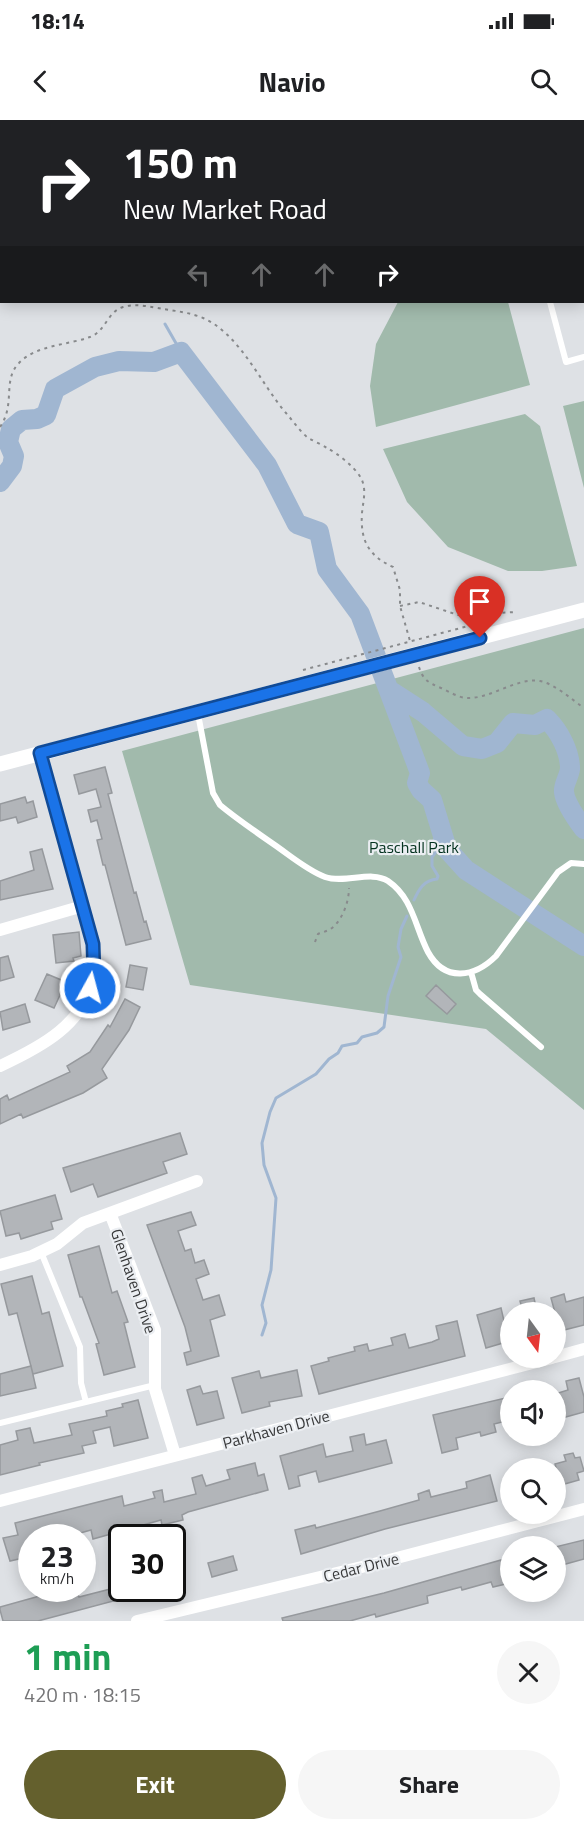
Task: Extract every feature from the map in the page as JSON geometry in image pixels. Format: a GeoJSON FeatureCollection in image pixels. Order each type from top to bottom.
{"type":"FeatureCollection","features":[{"type":"Feature","properties":{"kind":"street"},"geometry":{"type":"LineString","coordinates":[[0,764],[584,610]]}},
{"type":"Feature","properties":{"kind":"street"},"geometry":{"type":"LineString","coordinates":[[0,1066],[55,1036],[73,1020],[87,1002],[94,975],[93,944],[40,753]]}},
{"type":"Feature","properties":{"kind":"street"},"geometry":{"type":"LineString","coordinates":[[0,930],[83,906]]}},
{"type":"Feature","properties":{"kind":"street"},"geometry":{"type":"LineString","coordinates":[[0,1264],[57,1244],[83,1222],[196,1181]]}},
{"type":"Feature","properties":{"kind":"street","name":"Glenhaven Drive"},"geometry":{"type":"LineString","coordinates":[[110,1213],[155,1330],[155,1384],[175,1455]]}},
{"type":"Feature","properties":{"kind":"street","name":"Parkhaven Drive"},"geometry":{"type":"LineString","coordinates":[[566,1354],[584,1349]]}},
{"type":"Feature","properties":{"kind":"street","name":"Parkhaven Drive"},"geometry":{"type":"LineString","coordinates":[[0,1501],[511,1368]]}},
{"type":"Feature","properties":{"kind":"street","name":"Cedar Drive"},"geometry":{"type":"LineString","coordinates":[[137,1621],[370,1565],[584,1509]]}},
{"type":"Feature","properties":{"kind":"lane"},"geometry":{"type":"LineString","coordinates":[[550,303],[566,362],[584,357]]}},
{"type":"Feature","properties":{"kind":"lane"},"geometry":{"type":"LineString","coordinates":[[198,712],[213,793],[220,805],[317,873],[332,879],[377,877],[387,880],[410,907],[433,959],[441,967],[451,972],[462,974],[484,967],[496,956],[558,872],[572,863],[584,864]]}},
{"type":"Feature","properties":{"kind":"lane"},"geometry":{"type":"LineString","coordinates":[[471,972],[476,990],[541,1047]]}},
{"type":"Feature","properties":{"kind":"lane"},"geometry":{"type":"LineString","coordinates":[[41,1251],[80,1347],[81,1383],[86,1402]]}},
{"type":"Feature","properties":{"kind":"lane"},"geometry":{"type":"LineString","coordinates":[[0,1423],[155,1384]]}},
{"type":"Feature","properties":{"kind":"path"},"geometry":{"type":"LineString","coordinates":[[0,427],[5,420],[10,401],[11,374],[25,358],[66,342],[98,333],[111,315],[123,307],[139,305],[194,315],[204,319],[223,332],[240,350],[277,403],[302,432],[341,458],[360,477],[365,498],[362,527],[364,535],[376,559],[393,567],[400,590],[400,606],[413,649]]}},
{"type":"Feature","properties":{"kind":"path"},"geometry":{"type":"LineString","coordinates":[[400,606],[419,602],[458,615],[516,612],[526,626]]}},
{"type":"Feature","properties":{"kind":"path"},"geometry":{"type":"LineString","coordinates":[[306,669],[425,637]]}},
{"type":"Feature","properties":{"kind":"path"},"geometry":{"type":"LineString","coordinates":[[416,658],[422,677],[427,682],[466,698],[538,680],[547,683],[584,708]]}},
{"type":"Feature","properties":{"kind":"path"},"geometry":{"type":"LineString","coordinates":[[315,942],[318,934],[330,930],[338,922],[349,898],[350,879]]}},
{"type":"Feature","properties":{"kind":"green space"},"geometry":{"type":"Polygon","coordinates":[[[397,303],[508,303],[530,385],[376,427],[370,386],[376,344],[397,303]]]}},
{"type":"Feature","properties":{"kind":"green space"},"geometry":{"type":"Polygon","coordinates":[[[584,401],[584,488],[563,406],[584,401]]]}},
{"type":"Feature","properties":{"kind":"green space"},"geometry":{"type":"Polygon","coordinates":[[[525,414],[540,426],[577,566],[542,571],[508,571],[448,547],[407,502],[383,449],[525,414]]]}},
{"type":"Feature","properties":{"kind":"green space","name":"Paschall Park"},"geometry":{"type":"Polygon","coordinates":[[[584,628],[584,1110],[486,1029],[190,985],[122,751],[584,628]]]}},
{"type":"Feature","properties":{"kind":"building"},"geometry":{"type":"Polygon","coordinates":[[[105,767],[112,793],[108,794],[134,893],[136,892],[151,939],[126,945],[97,840],[102,839],[97,820],[91,822],[88,810],[101,807],[96,789],[79,794],[74,775],[105,767]]]}},
{"type":"Feature","properties":{"kind":"building"},"geometry":{"type":"Polygon","coordinates":[[[25,797],[27,803],[33,801],[37,817],[18,823],[16,817],[0,821],[0,804],[25,797]]]}},
{"type":"Feature","properties":{"kind":"building"},"geometry":{"type":"Polygon","coordinates":[[[42,849],[53,889],[0,900],[0,881],[34,870],[30,852],[42,849]]]}},
{"type":"Feature","properties":{"kind":"building"},"geometry":{"type":"Polygon","coordinates":[[[79,932],[81,956],[73,958],[74,961],[56,963],[53,935],[79,932]]]}},
{"type":"Feature","properties":{"kind":"building"},"geometry":{"type":"Polygon","coordinates":[[[8,956],[14,977],[0,981],[0,958],[8,956]]]}},
{"type":"Feature","properties":{"kind":"building"},"geometry":{"type":"Polygon","coordinates":[[[130,965],[147,968],[143,990],[126,987],[130,965]]]}},
{"type":"Feature","properties":{"kind":"building"},"geometry":{"type":"Polygon","coordinates":[[[47,974],[66,982],[54,1008],[35,1000],[47,974]]]}},
{"type":"Feature","properties":{"kind":"building"},"geometry":{"type":"Polygon","coordinates":[[[436,985],[456,1004],[447,1014],[426,996],[436,985]]]}},
{"type":"Feature","properties":{"kind":"building"},"geometry":{"type":"Polygon","coordinates":[[[125,999],[140,1007],[129,1030],[102,1069],[107,1078],[83,1093],[23,1118],[21,1114],[0,1124],[0,1099],[7,1095],[9,1100],[70,1072],[67,1066],[90,1052],[108,1025],[110,1027],[125,999]]]}},
{"type":"Feature","properties":{"kind":"building"},"geometry":{"type":"Polygon","coordinates":[[[25,1004],[30,1022],[3,1030],[0,1012],[25,1004]]]}},
{"type":"Feature","properties":{"kind":"building"},"geometry":{"type":"Polygon","coordinates":[[[180,1133],[187,1154],[163,1162],[167,1173],[98,1197],[93,1184],[71,1192],[63,1168],[180,1133]]]}},
{"type":"Feature","properties":{"kind":"building"},"geometry":{"type":"Polygon","coordinates":[[[55,1195],[62,1219],[51,1222],[53,1229],[21,1239],[19,1233],[6,1236],[0,1211],[55,1195]]]}},
{"type":"Feature","properties":{"kind":"building"},"geometry":{"type":"Polygon","coordinates":[[[191,1212],[196,1225],[178,1231],[185,1251],[191,1249],[195,1263],[204,1260],[209,1274],[196,1279],[203,1300],[219,1295],[225,1315],[210,1320],[219,1356],[187,1365],[184,1353],[191,1351],[185,1327],[147,1225],[191,1212]]]}},
{"type":"Feature","properties":{"kind":"building"},"geometry":{"type":"Polygon","coordinates":[[[99,1246],[112,1293],[117,1291],[128,1322],[124,1323],[135,1367],[104,1375],[96,1344],[99,1343],[82,1297],[80,1297],[68,1255],[99,1246]]]}},
{"type":"Feature","properties":{"kind":"building"},"geometry":{"type":"Polygon","coordinates":[[[32,1276],[42,1314],[49,1312],[63,1366],[33,1374],[17,1313],[9,1315],[1,1284],[32,1276]]]}},
{"type":"Feature","properties":{"kind":"building"},"geometry":{"type":"Polygon","coordinates":[[[564,1294],[566,1302],[552,1302],[551,1298],[564,1294]]]}},
{"type":"Feature","properties":{"kind":"building"},"geometry":{"type":"Polygon","coordinates":[[[584,1297],[584,1325],[566,1330],[566,1302],[584,1297]]]}},
{"type":"Feature","properties":{"kind":"building"},"geometry":{"type":"Polygon","coordinates":[[[534,1298],[535,1302],[520,1302],[534,1298]]]}},
{"type":"Feature","properties":{"kind":"building"},"geometry":{"type":"Polygon","coordinates":[[[500,1308],[500,1344],[486,1348],[477,1315],[500,1308]]]}},
{"type":"Feature","properties":{"kind":"building"},"geometry":{"type":"Polygon","coordinates":[[[457,1321],[465,1356],[319,1394],[311,1366],[329,1361],[328,1358],[355,1351],[354,1347],[367,1344],[369,1351],[393,1345],[391,1338],[405,1334],[409,1348],[432,1342],[439,1339],[436,1326],[457,1321]]]}},
{"type":"Feature","properties":{"kind":"building"},"geometry":{"type":"Polygon","coordinates":[[[31,1366],[36,1388],[0,1396],[0,1374],[31,1366]]]}},
{"type":"Feature","properties":{"kind":"building"},"geometry":{"type":"Polygon","coordinates":[[[297,1370],[302,1396],[269,1402],[270,1406],[242,1413],[232,1378],[259,1371],[261,1378],[297,1370]]]}},
{"type":"Feature","properties":{"kind":"building"},"geometry":{"type":"Polygon","coordinates":[[[579,1378],[584,1397],[584,1412],[566,1417],[566,1391],[568,1390],[566,1381],[579,1378]]]}},
{"type":"Feature","properties":{"kind":"building"},"geometry":{"type":"Polygon","coordinates":[[[200,1386],[203,1394],[217,1391],[224,1418],[197,1425],[187,1390],[200,1386]]]}},
{"type":"Feature","properties":{"kind":"building"},"geometry":{"type":"Polygon","coordinates":[[[500,1399],[500,1422],[494,1424],[496,1432],[481,1436],[480,1432],[456,1438],[458,1449],[442,1453],[433,1415],[500,1399]]]}},
{"type":"Feature","properties":{"kind":"building"},"geometry":{"type":"Polygon","coordinates":[[[138,1400],[148,1438],[114,1446],[110,1427],[93,1431],[96,1443],[82,1446],[84,1453],[0,1475],[0,1445],[18,1440],[16,1431],[30,1428],[34,1443],[72,1435],[69,1424],[107,1416],[106,1411],[138,1400]]]}},
{"type":"Feature","properties":{"kind":"building"},"geometry":{"type":"Polygon","coordinates":[[[364,1434],[366,1445],[386,1440],[392,1463],[319,1482],[316,1471],[298,1476],[300,1486],[289,1489],[280,1456],[323,1444],[326,1457],[353,1451],[350,1437],[364,1434]]]}},
{"type":"Feature","properties":{"kind":"building"},"geometry":{"type":"Polygon","coordinates":[[[573,1453],[575,1458],[580,1457],[584,1471],[577,1473],[579,1480],[566,1484],[564,1455],[573,1453]]]}},
{"type":"Feature","properties":{"kind":"building"},"geometry":{"type":"Polygon","coordinates":[[[255,1463],[258,1476],[264,1474],[268,1490],[188,1512],[182,1515],[183,1520],[166,1524],[162,1524],[161,1520],[147,1524],[108,1524],[108,1535],[96,1538],[96,1524],[18,1524],[18,1535],[15,1523],[122,1496],[124,1506],[155,1498],[153,1492],[162,1490],[164,1502],[196,1494],[192,1478],[202,1475],[206,1486],[230,1479],[227,1470],[255,1463]]]}},
{"type":"Feature","properties":{"kind":"building"},"geometry":{"type":"Polygon","coordinates":[[[490,1475],[497,1501],[385,1529],[301,1554],[295,1530],[315,1525],[316,1528],[419,1500],[418,1494],[429,1490],[431,1497],[467,1488],[466,1482],[490,1475]]]}},
{"type":"Feature","properties":{"kind":"building"},"geometry":{"type":"Polygon","coordinates":[[[18,1535],[18,1559],[10,1561],[3,1538],[18,1535]]]}},
{"type":"Feature","properties":{"kind":"building"},"geometry":{"type":"Polygon","coordinates":[[[584,1540],[584,1559],[566,1564],[566,1544],[584,1540]]]}},
{"type":"Feature","properties":{"kind":"building"},"geometry":{"type":"Polygon","coordinates":[[[233,1556],[237,1570],[212,1577],[208,1563],[233,1556]]]}},
{"type":"Feature","properties":{"kind":"building"},"geometry":{"type":"Polygon","coordinates":[[[500,1560],[500,1585],[493,1587],[491,1582],[462,1590],[461,1587],[427,1596],[428,1603],[376,1617],[375,1614],[350,1621],[283,1621],[282,1618],[384,1593],[500,1560]]]}},
{"type":"Feature","properties":{"kind":"building"},"geometry":{"type":"Polygon","coordinates":[[[108,1590],[110,1602],[38,1621],[3,1621],[0,1610],[0,1607],[18,1602],[96,1602],[96,1593],[108,1590]]]}},
{"type":"Feature","properties":{"kind":"waterway"},"geometry":{"type":"LineString","coordinates":[[165,324],[181,352]]}},
{"type":"Feature","properties":{"kind":"waterway"},"geometry":{"type":"LineString","coordinates":[[0,482],[12,466],[14,456],[8,442],[11,429],[22,420],[37,419],[46,415],[55,389],[95,367],[119,361],[154,362],[181,352],[267,465],[297,524],[319,532],[327,569],[360,614],[420,773],[417,783],[432,800],[447,849],[466,870],[584,946]]}},
{"type":"Feature","properties":{"kind":"waterway"},"geometry":{"type":"LineString","coordinates":[[389,690],[423,712],[463,746],[482,749],[497,743],[513,723],[535,725],[547,719],[560,735],[566,748],[570,769],[564,792],[572,812],[584,829]]}},
{"type":"Feature","properties":{"kind":"waterway"},"geometry":{"type":"LineString","coordinates":[[414,900],[422,886],[437,879],[438,876],[432,866],[432,857],[438,849],[434,840],[440,830]]}},
{"type":"Feature","properties":{"kind":"waterway"},"geometry":{"type":"LineString","coordinates":[[262,1335],[266,1323],[262,1305],[271,1270],[276,1198],[264,1165],[262,1143],[270,1112],[276,1098],[316,1074],[329,1059],[338,1053],[342,1046],[357,1043],[362,1037],[377,1033],[384,1027],[388,996],[401,957],[398,947],[401,929],[407,916]]}},
{"type":"Feature","properties":{"kind":"route"},"geometry":{"type":"LineString","coordinates":[[90,988],[94,975],[93,944],[40,753],[480,638]]}}]}
